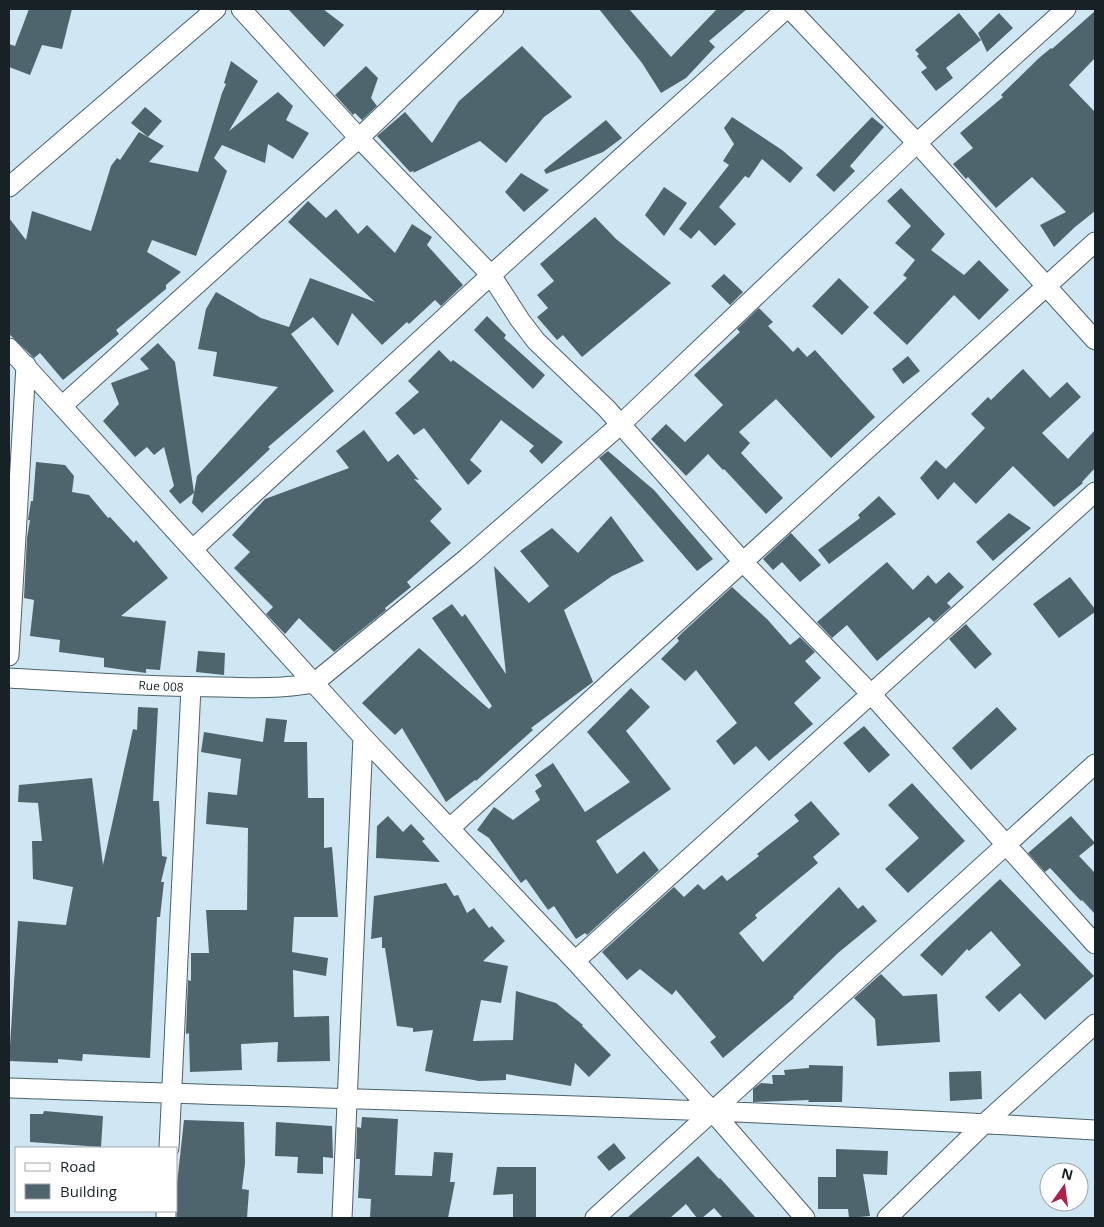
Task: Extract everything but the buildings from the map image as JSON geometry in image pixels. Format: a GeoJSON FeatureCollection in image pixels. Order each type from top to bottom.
{"type":"FeatureCollection","features":[{"type":"Feature","properties":{"kind":"street"},"geometry":{"type":"LineString","coordinates":[[9,187],[216,9]]}},
{"type":"Feature","properties":{"kind":"street"},"geometry":{"type":"LineString","coordinates":[[241,9],[359,138],[491,275],[536,341],[594,395],[744,563],[872,695],[1095,944]]}},
{"type":"Feature","properties":{"kind":"street"},"geometry":{"type":"LineString","coordinates":[[62,406],[359,138],[494,9]]}},
{"type":"Feature","properties":{"kind":"street"},"geometry":{"type":"LineString","coordinates":[[193,549],[491,275],[788,9],[917,143],[1095,340]]}},
{"type":"Feature","properties":{"kind":"street"},"geometry":{"type":"LineString","coordinates":[[314,683],[467,558],[620,424],[917,143],[1066,9]]}},
{"type":"Feature","properties":{"kind":"street"},"geometry":{"type":"LineString","coordinates":[[450,828],[1047,288],[1095,242]]}},
{"type":"Feature","properties":{"kind":"street"},"geometry":{"type":"LineString","coordinates":[[9,348],[314,683],[575,961],[712,1111],[805,1218]]}},
{"type":"Feature","properties":{"kind":"street"},"geometry":{"type":"LineString","coordinates":[[9,656],[26,365]]}},
{"type":"Feature","properties":{"kind":"street"},"geometry":{"type":"LineString","coordinates":[[575,961],[1095,492]]}},
{"type":"Feature","properties":{"kind":"street","name":"Rue 008"},"geometry":{"type":"LineString","coordinates":[[9,678],[191,687],[275,688],[314,683]]}},
{"type":"Feature","properties":{"kind":"street"},"geometry":{"type":"LineString","coordinates":[[169,1147],[191,687]]}},
{"type":"Feature","properties":{"kind":"street"},"geometry":{"type":"LineString","coordinates":[[342,1218],[363,736]]}},
{"type":"Feature","properties":{"kind":"street"},"geometry":{"type":"LineString","coordinates":[[595,1218],[1095,764]]}},
{"type":"Feature","properties":{"kind":"street"},"geometry":{"type":"LineString","coordinates":[[887,1218],[985,1123],[1095,1024]]}},
{"type":"Feature","properties":{"kind":"street"},"geometry":{"type":"LineString","coordinates":[[9,1088],[712,1111],[985,1123],[1095,1130]]}}]}
